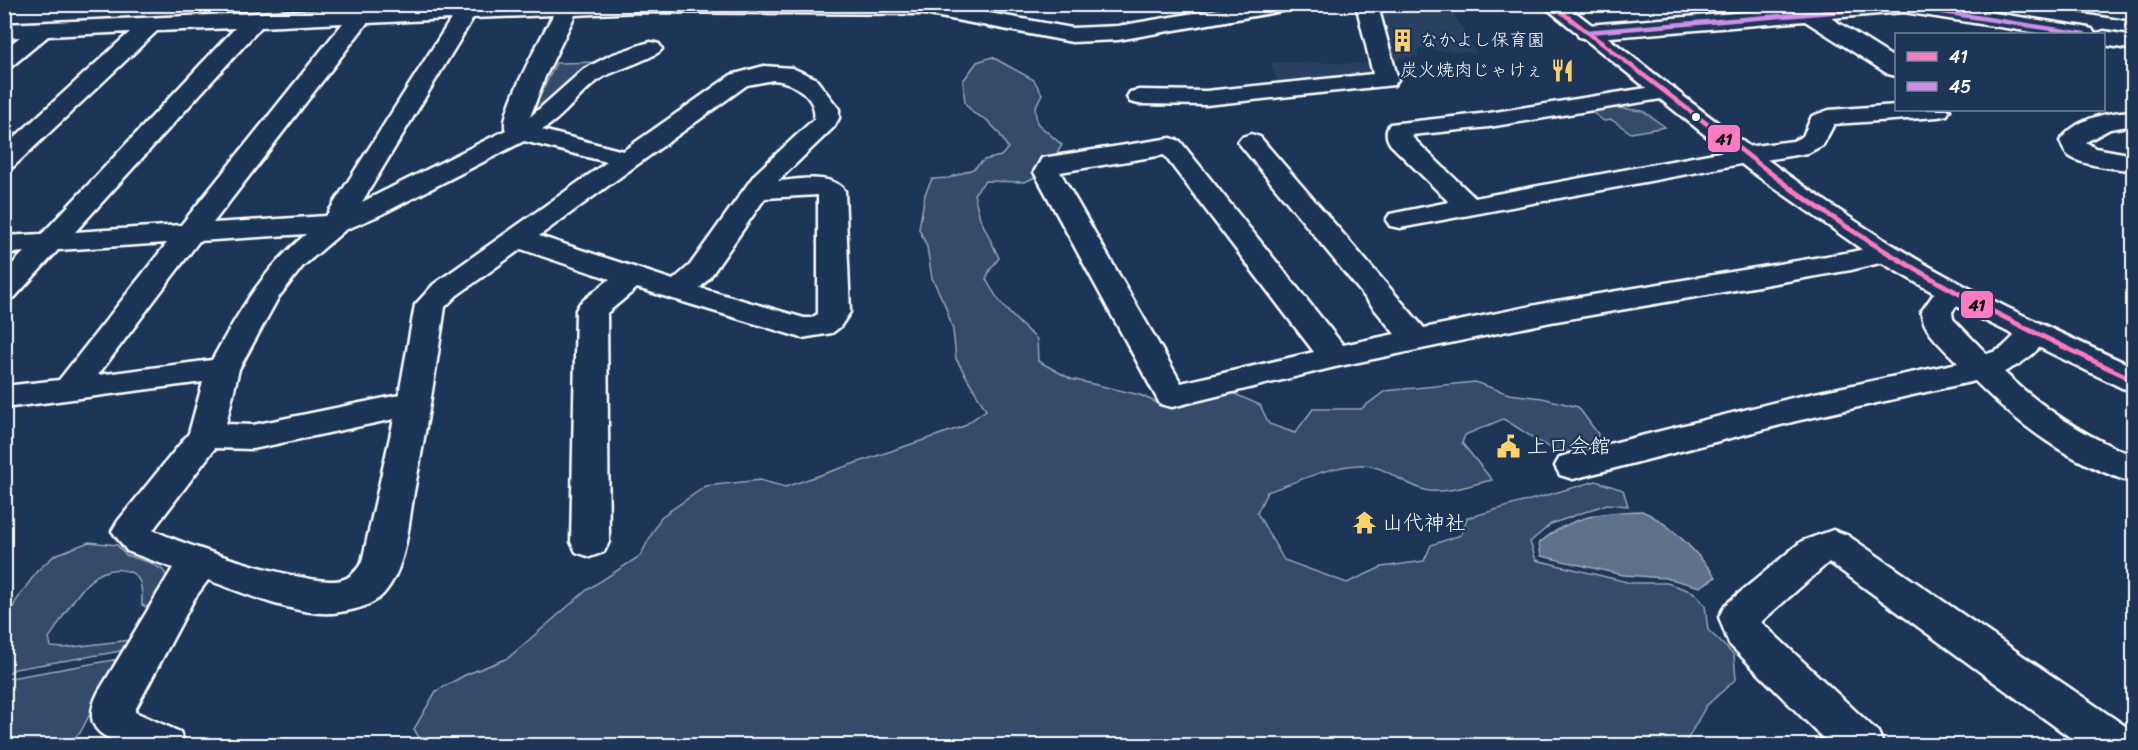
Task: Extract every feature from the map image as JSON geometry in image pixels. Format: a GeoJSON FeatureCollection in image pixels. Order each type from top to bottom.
{"type":"FeatureCollection","features":[{"type":"Feature","properties":{"kind":"main road"},"geometry":{"type":"LineString","coordinates":[[107,26],[137,4]]}},
{"type":"Feature","properties":{"kind":"main road"},"geometry":{"type":"LineString","coordinates":[[4,291],[259,20],[280,4]]}},
{"type":"Feature","properties":{"kind":"main road"},"geometry":{"type":"LineString","coordinates":[[4,31],[361,16],[468,8],[566,10],[638,5],[741,5],[776,8],[924,8],[1072,35],[1118,33],[1288,4]]}},
{"type":"Feature","properties":{"kind":"main road"},"geometry":{"type":"LineString","coordinates":[[1139,97],[1206,98],[1386,80],[1366,4]]}},
{"type":"Feature","properties":{"kind":"main road"},"geometry":{"type":"LineString","coordinates":[[1377,4],[1403,4]]}},
{"type":"Feature","properties":{"kind":"main road"},"geometry":{"type":"LineString","coordinates":[[1551,4],[1746,155],[1830,216],[1886,253],[1951,291],[2034,334],[2133,380]]}},
{"type":"Feature","properties":{"kind":"main road"},"geometry":{"type":"LineString","coordinates":[[2074,4],[2133,14]]}},
{"type":"Feature","properties":{"kind":"main road"},"geometry":{"type":"LineString","coordinates":[[4,245],[334,224],[370,209],[495,147],[540,121],[592,74],[656,39],[668,6]]}},
{"type":"Feature","properties":{"kind":"main road"},"geometry":{"type":"LineString","coordinates":[[1587,32],[1918,6],[2079,33]]}},
{"type":"Feature","properties":{"kind":"main road"},"geometry":{"type":"LineString","coordinates":[[468,8],[334,224],[293,260],[264,295],[223,369],[206,436],[131,531],[141,541],[312,597],[340,597],[368,585],[377,576],[381,565],[414,403],[430,305],[445,290],[739,80],[768,74],[794,77],[807,83],[826,107],[828,117],[756,190],[700,271],[680,290]]}},
{"type":"Feature","properties":{"kind":"main road"},"geometry":{"type":"LineString","coordinates":[[566,10],[533,77],[516,120],[516,126],[520,132],[629,160]]}},
{"type":"Feature","properties":{"kind":"main road"},"geometry":{"type":"LineString","coordinates":[[1808,14],[1895,68]]}},
{"type":"Feature","properties":{"kind":"main road"},"geometry":{"type":"LineString","coordinates":[[69,390],[303,86],[361,16]]}},
{"type":"Feature","properties":{"kind":"main road"},"geometry":{"type":"LineString","coordinates":[[4,161],[151,25]]}},
{"type":"Feature","properties":{"kind":"main road"},"geometry":{"type":"LineString","coordinates":[[4,61],[44,29]]}},
{"type":"Feature","properties":{"kind":"main road"},"geometry":{"type":"LineString","coordinates":[[2105,38],[2133,43]]}},
{"type":"Feature","properties":{"kind":"main road"},"geometry":{"type":"LineString","coordinates":[[1469,207],[1400,140],[1399,129],[1488,120],[1665,92]]}},
{"type":"Feature","properties":{"kind":"main road"},"geometry":{"type":"LineString","coordinates":[[1400,220],[1746,155],[1799,148],[1814,140],[1821,121],[1829,117],[1922,111]]}},
{"type":"Feature","properties":{"kind":"main road"},"geometry":{"type":"LineString","coordinates":[[2133,118],[2107,121],[2078,135],[2073,141],[2077,150],[2133,163]]}},
{"type":"Feature","properties":{"kind":"main road"},"geometry":{"type":"LineString","coordinates":[[1251,142],[1416,339]]}},
{"type":"Feature","properties":{"kind":"main road"},"geometry":{"type":"LineString","coordinates":[[1335,357],[1171,146],[1051,164],[1047,172],[1172,396],[1416,339],[1551,312],[1851,261],[1886,253]]}},
{"type":"Feature","properties":{"kind":"main road"},"geometry":{"type":"LineString","coordinates":[[518,238],[632,277],[802,328],[822,326],[831,320],[835,312],[831,191],[823,187],[756,190]]}},
{"type":"Feature","properties":{"kind":"main road"},"geometry":{"type":"LineString","coordinates":[[590,542],[591,310],[632,277]]}},
{"type":"Feature","properties":{"kind":"main road"},"geometry":{"type":"LineString","coordinates":[[1951,291],[1936,312],[1938,322],[1982,369],[2020,405],[2057,432],[2075,444],[2133,470]]}},
{"type":"Feature","properties":{"kind":"main road"},"geometry":{"type":"LineString","coordinates":[[1573,466],[1796,409],[1982,369],[2014,355],[2034,334]]}},
{"type":"Feature","properties":{"kind":"main road"},"geometry":{"type":"LineString","coordinates":[[4,397],[223,369]]}},
{"type":"Feature","properties":{"kind":"main road"},"geometry":{"type":"LineString","coordinates":[[206,436],[254,437],[414,403]]}},
{"type":"Feature","properties":{"kind":"main road"},"geometry":{"type":"LineString","coordinates":[[1862,746],[1743,632],[1739,617],[1816,551],[1833,545],[2118,746]]}},
{"type":"Feature","properties":{"kind":"main road"},"geometry":{"type":"LineString","coordinates":[[165,746],[115,724],[113,710],[120,693],[180,588],[200,562]]}},
{"type":"Feature","properties":{"kind":"shaded area"},"geometry":{"type":"Polygon","coordinates":[[[1449,5],[1476,53],[1418,49],[1419,56],[1389,60],[1373,8],[1449,5]]]}},
{"type":"Feature","properties":{"kind":"shaded area"},"geometry":{"type":"Polygon","coordinates":[[[992,57],[1034,80],[1042,94],[1035,108],[1037,123],[1062,145],[1056,155],[1042,161],[1039,176],[1024,182],[985,181],[974,194],[980,218],[999,258],[986,279],[1008,312],[1037,339],[1038,361],[1071,379],[1140,395],[1168,408],[1228,391],[1260,405],[1269,424],[1295,433],[1313,409],[1361,409],[1385,391],[1475,382],[1509,394],[1542,398],[1578,407],[1598,434],[1594,449],[1572,452],[1557,450],[1541,443],[1503,419],[1465,435],[1462,443],[1492,480],[1453,489],[1429,491],[1420,489],[1378,468],[1348,466],[1324,471],[1267,492],[1257,513],[1284,560],[1347,583],[1382,567],[1424,561],[1431,545],[1461,535],[1467,518],[1596,481],[1623,490],[1628,506],[1607,504],[1551,524],[1530,542],[1536,560],[1631,583],[1667,583],[1693,592],[1705,605],[1708,630],[1734,655],[1736,679],[1706,706],[1687,740],[1676,746],[424,746],[414,729],[436,691],[465,675],[508,658],[588,589],[640,556],[661,517],[706,486],[760,480],[785,487],[962,427],[986,410],[956,359],[953,330],[945,305],[932,278],[927,247],[919,229],[925,194],[932,179],[949,178],[973,169],[984,160],[1001,156],[1008,148],[999,133],[987,120],[973,113],[965,103],[963,81],[977,62],[992,57]]]}},
{"type":"Feature","properties":{"kind":"shaded area"},"geometry":{"type":"Polygon","coordinates":[[[603,62],[530,117],[556,63],[603,62]]]}},
{"type":"Feature","properties":{"kind":"shaded area"},"geometry":{"type":"Polygon","coordinates":[[[1270,62],[1378,64],[1379,74],[1281,89],[1270,62]]]}},
{"type":"Feature","properties":{"kind":"shaded area"},"geometry":{"type":"Polygon","coordinates":[[[1610,107],[1643,111],[1665,127],[1631,133],[1612,120],[1604,121],[1590,111],[1610,107]]]}},
{"type":"Feature","properties":{"kind":"shaded area"},"geometry":{"type":"Polygon","coordinates":[[[1642,511],[1673,531],[1716,577],[1700,587],[1666,578],[1623,575],[1541,556],[1539,543],[1575,521],[1600,514],[1642,511]]]}},
{"type":"Feature","properties":{"kind":"shaded area"},"geometry":{"type":"Polygon","coordinates":[[[89,542],[117,545],[126,555],[151,563],[163,570],[168,579],[153,604],[146,607],[142,605],[140,581],[134,574],[116,569],[103,572],[92,579],[72,602],[49,638],[51,647],[64,648],[131,640],[127,650],[15,669],[5,675],[5,626],[16,601],[37,571],[55,555],[89,542]]]}},
{"type":"Feature","properties":{"kind":"shaded area"},"geometry":{"type":"Polygon","coordinates":[[[119,659],[80,733],[65,745],[5,746],[5,679],[119,659]]]}},
{"type":"Feature","properties":{"kind":"transit line","name":"41"},"geometry":{"type":"LineString","coordinates":[[1551,4],[1758,165],[1887,254],[1978,305],[2134,380]]}},
{"type":"Feature","properties":{"kind":"transit line","name":"45"},"geometry":{"type":"LineString","coordinates":[[1587,32],[1904,6],[2078,33]]}},
{"type":"Feature","properties":{"kind":"place","name":"なかよし保育園"},"geometry":{"type":"Point","coordinates":[1402,40]}},
{"type":"Feature","properties":{"kind":"place","name":"炭火焼肉じゃけぇ"},"geometry":{"type":"Point","coordinates":[1562,70]}},
{"type":"Feature","properties":{"kind":"place","name":"上口会館"},"geometry":{"type":"Point","coordinates":[1509,446]}},
{"type":"Feature","properties":{"kind":"place","name":"山代神社"},"geometry":{"type":"Point","coordinates":[1364,523]}}]}
